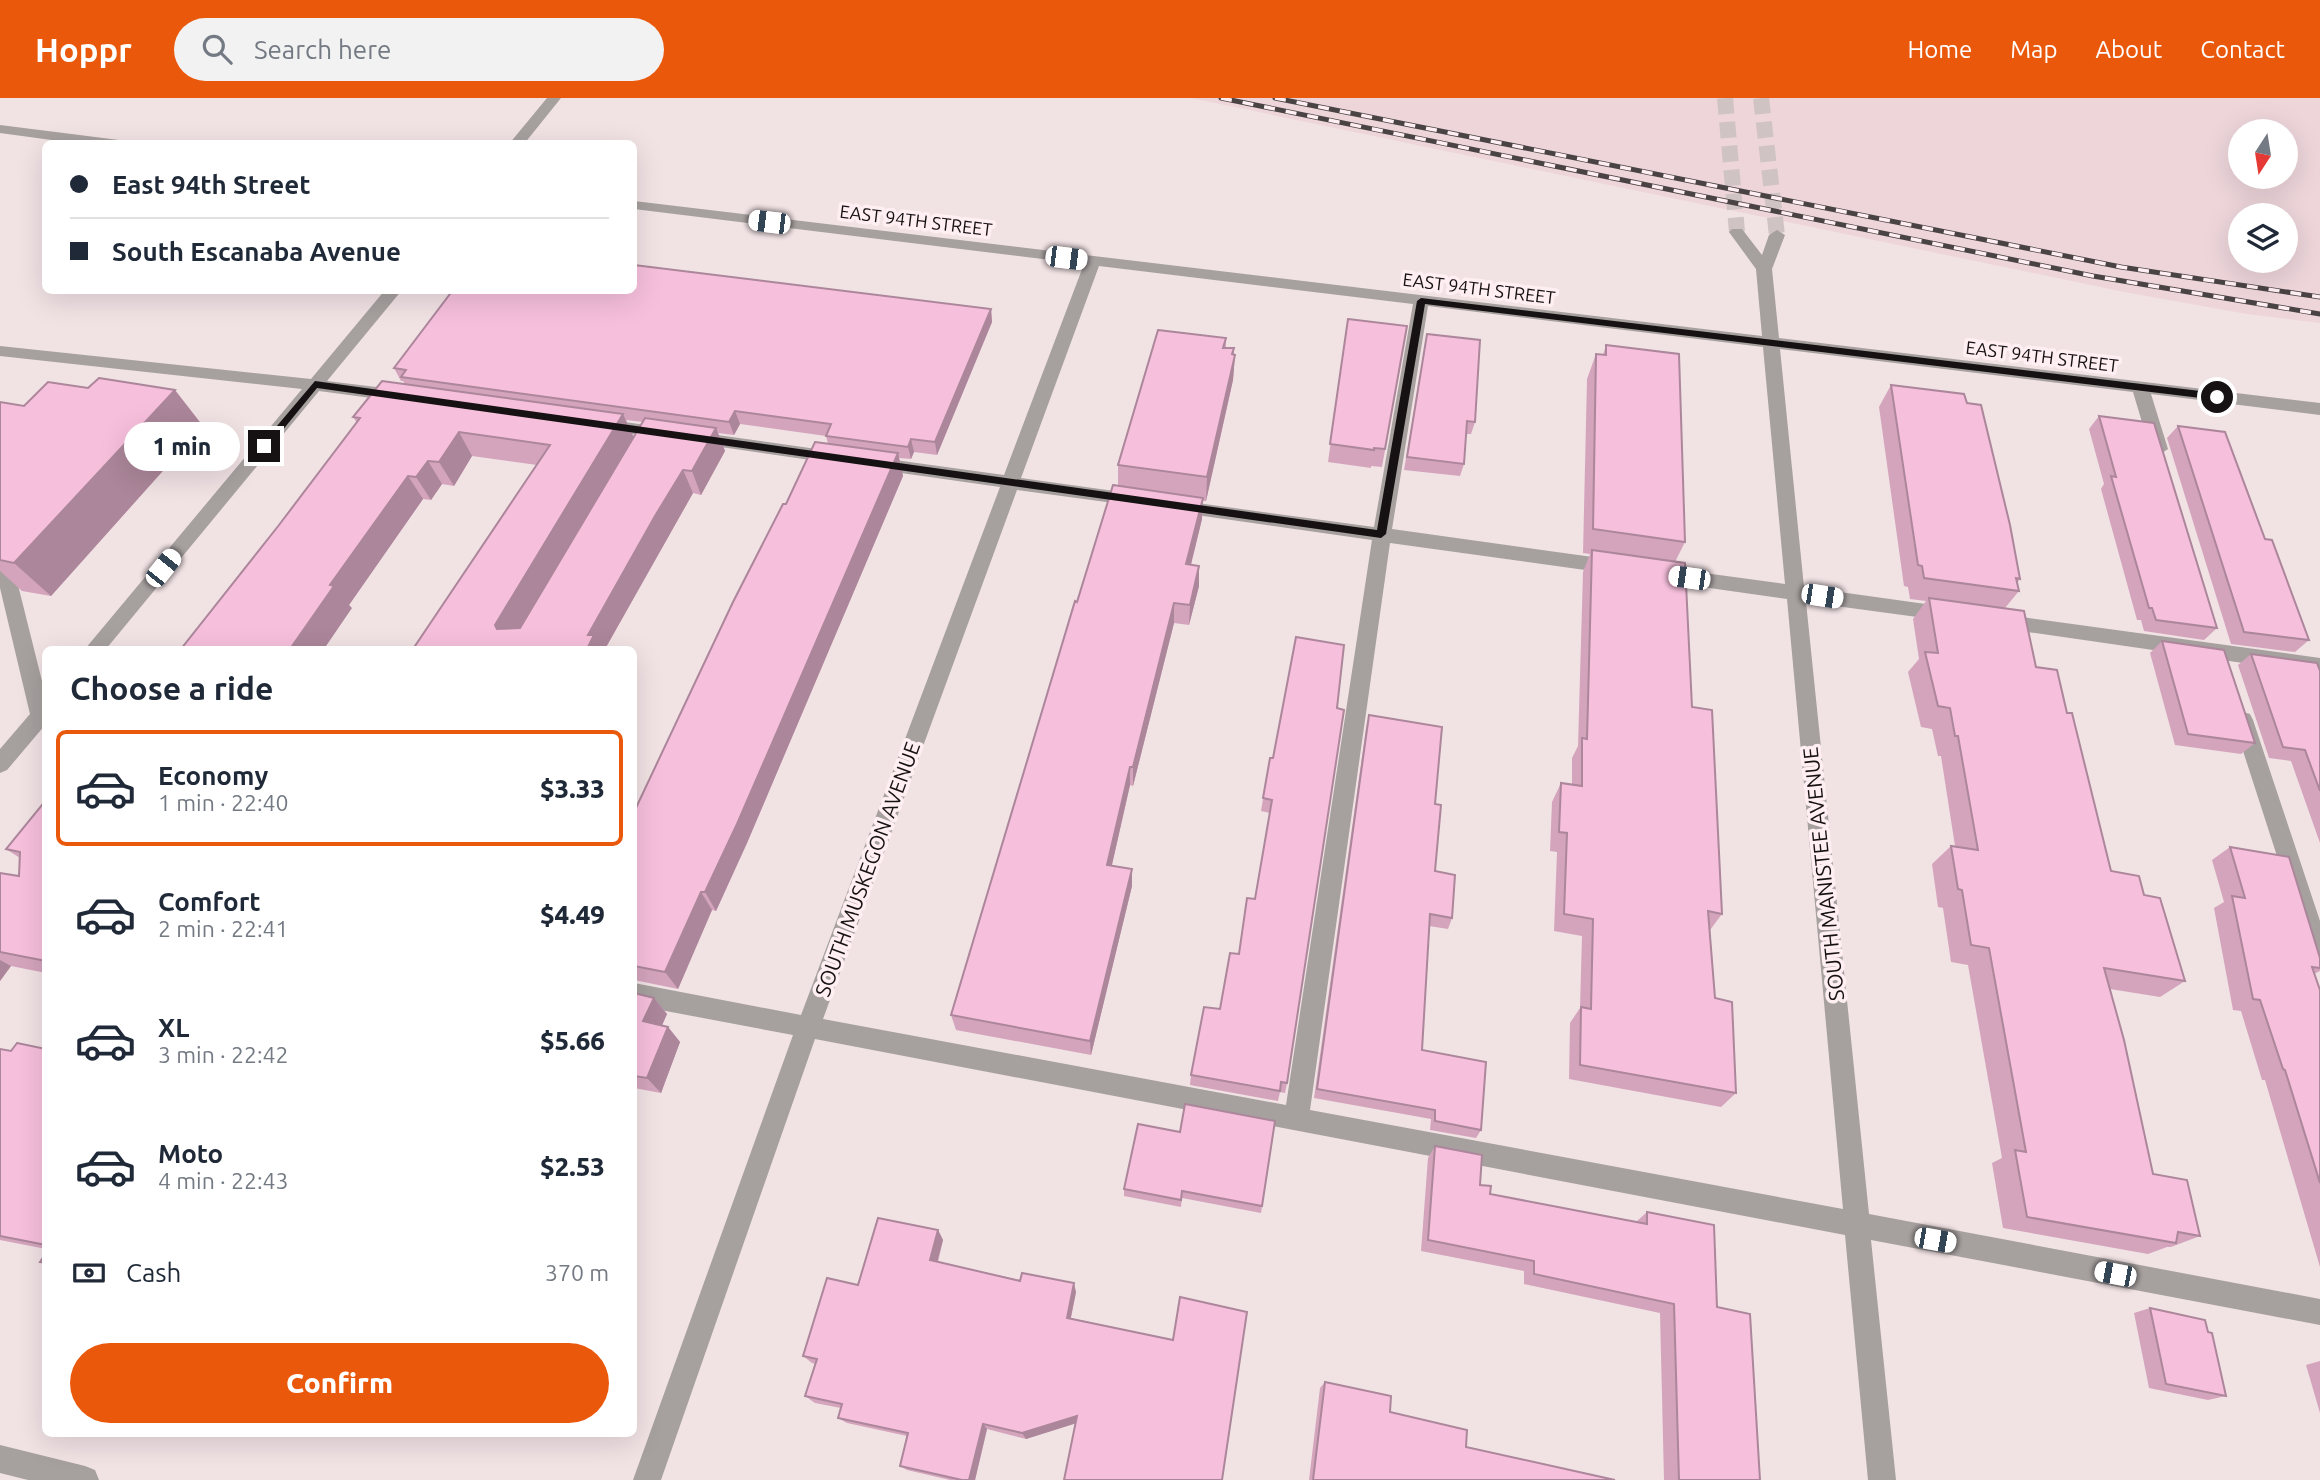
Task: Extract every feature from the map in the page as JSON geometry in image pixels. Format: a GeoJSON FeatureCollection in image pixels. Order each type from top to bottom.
{"type":"FeatureCollection","features":[{"type":"Feature","properties":{"kind":"street"},"geometry":{"type":"LineString","coordinates":[[519,140],[554,98]]}},
{"type":"Feature","properties":{"kind":"street"},"geometry":{"type":"LineString","coordinates":[[0,129],[87,140]]}},
{"type":"Feature","properties":{"kind":"street","name":"EAST 94TH STREET"},"geometry":{"type":"LineString","coordinates":[[637,205],[2320,409]]}},
{"type":"Feature","properties":{"kind":"street"},"geometry":{"type":"LineString","coordinates":[[1737,232],[1764,269]]}},
{"type":"Feature","properties":{"kind":"street","name":"SOUTH MANISTEE AVENUE"},"geometry":{"type":"LineString","coordinates":[[1777,235],[1764,269],[1882,1480]]}},
{"type":"Feature","properties":{"kind":"street","name":"SOUTH MUSKEGON AVENUE"},"geometry":{"type":"LineString","coordinates":[[647,1480],[808,1027],[1094,261]]}},
{"type":"Feature","properties":{"kind":"street"},"geometry":{"type":"LineString","coordinates":[[97,646],[391,294]]}},
{"type":"Feature","properties":{"kind":"street"},"geometry":{"type":"LineString","coordinates":[[1296,1120],[1381,534],[1421,301]]}},
{"type":"Feature","properties":{"kind":"street"},"geometry":{"type":"LineString","coordinates":[[0,351],[315,384],[419,399]]}},
{"type":"Feature","properties":{"kind":"street"},"geometry":{"type":"LineString","coordinates":[[2140,387],[2165,471]]}},
{"type":"Feature","properties":{"kind":"street"},"geometry":{"type":"LineString","coordinates":[[582,422],[2320,666]]}},
{"type":"Feature","properties":{"kind":"street"},"geometry":{"type":"LineString","coordinates":[[636,454],[649,431]]}},
{"type":"Feature","properties":{"kind":"street"},"geometry":{"type":"LineString","coordinates":[[0,549],[42,708]]}},
{"type":"Feature","properties":{"kind":"street"},"geometry":{"type":"LineString","coordinates":[[2213,626],[2229,678]]}},
{"type":"Feature","properties":{"kind":"street"},"geometry":{"type":"LineString","coordinates":[[2238,705],[2320,955]]}},
{"type":"Feature","properties":{"kind":"street"},"geometry":{"type":"LineString","coordinates":[[0,764],[42,713]]}},
{"type":"Feature","properties":{"kind":"street"},"geometry":{"type":"LineString","coordinates":[[637,994],[2320,1312]]}},
{"type":"Feature","properties":{"kind":"street"},"geometry":{"type":"LineString","coordinates":[[0,1459],[85,1480]]}},
{"type":"Feature","properties":{"kind":"shaded area"},"geometry":{"type":"Polygon","coordinates":[[[1191,98],[2320,98],[2320,323],[2247,314],[2124,292],[1191,98]]]}},
{"type":"Feature","properties":{"kind":"building"},"geometry":{"type":"Polygon","coordinates":[[[637,265],[991,309],[935,442],[911,439],[908,447],[826,436],[831,424],[735,411],[729,422],[401,377],[406,370],[394,368],[450,294],[637,294],[637,265]]]}},
{"type":"Feature","properties":{"kind":"building"},"geometry":{"type":"Polygon","coordinates":[[[1348,319],[1407,326],[1385,449],[1330,444],[1348,319]]]}},
{"type":"Feature","properties":{"kind":"building"},"geometry":{"type":"Polygon","coordinates":[[[1158,330],[1226,338],[1223,348],[1234,348],[1232,354],[1235,355],[1207,477],[1118,465],[1158,330]]]}},
{"type":"Feature","properties":{"kind":"building"},"geometry":{"type":"Polygon","coordinates":[[[1427,334],[1480,340],[1475,422],[1467,421],[1464,464],[1407,457],[1427,334]]]}},
{"type":"Feature","properties":{"kind":"building"},"geometry":{"type":"Polygon","coordinates":[[[1606,345],[1679,354],[1685,542],[1593,529],[1596,354],[1606,355],[1606,345]]]}},
{"type":"Feature","properties":{"kind":"building"},"geometry":{"type":"Polygon","coordinates":[[[99,378],[175,390],[14,563],[0,560],[0,402],[24,406],[48,382],[88,388],[99,378]]]}},
{"type":"Feature","properties":{"kind":"building"},"geometry":{"type":"Polygon","coordinates":[[[382,381],[623,414],[495,625],[497,629],[520,628],[645,418],[716,428],[692,471],[683,470],[655,516],[588,635],[594,635],[588,646],[415,646],[550,445],[459,432],[439,462],[428,461],[416,477],[408,476],[330,585],[334,586],[292,646],[183,646],[360,418],[353,417],[382,381]]]}},
{"type":"Feature","properties":{"kind":"building"},"geometry":{"type":"Polygon","coordinates":[[[1891,385],[1964,394],[1967,403],[1981,405],[2010,525],[2020,579],[2016,578],[2019,591],[1924,578],[1922,566],[1918,565],[1891,385]]]}},
{"type":"Feature","properties":{"kind":"building"},"geometry":{"type":"Polygon","coordinates":[[[2099,416],[2154,423],[2217,628],[2156,620],[2152,608],[2149,608],[2111,476],[2116,477],[2099,416]]]}},
{"type":"Feature","properties":{"kind":"building"},"geometry":{"type":"Polygon","coordinates":[[[2178,426],[2225,432],[2265,539],[2272,540],[2309,640],[2244,632],[2178,426]]]}},
{"type":"Feature","properties":{"kind":"building"},"geometry":{"type":"Polygon","coordinates":[[[815,442],[898,453],[737,824],[705,892],[701,892],[665,972],[637,967],[637,806],[733,602],[783,504],[786,504],[815,442]]]}},
{"type":"Feature","properties":{"kind":"building"},"geometry":{"type":"Polygon","coordinates":[[[1113,485],[1203,498],[1186,564],[1199,566],[1190,605],[1174,603],[1107,865],[1132,869],[1090,1041],[951,1015],[1075,601],[1077,602],[1113,485]]]}},
{"type":"Feature","properties":{"kind":"building"},"geometry":{"type":"Polygon","coordinates":[[[1592,550],[1685,563],[1692,707],[1712,710],[1722,914],[1708,911],[1715,998],[1732,1002],[1736,1093],[1580,1065],[1581,1007],[1591,1009],[1593,919],[1564,914],[1567,833],[1559,832],[1561,783],[1582,786],[1582,738],[1587,739],[1592,550]]]}},
{"type":"Feature","properties":{"kind":"building"},"geometry":{"type":"Polygon","coordinates":[[[1929,598],[2024,611],[2036,667],[2057,670],[2067,713],[2072,713],[2111,871],[2139,876],[2144,895],[2160,898],[2185,981],[2104,968],[2124,1040],[2153,1174],[2187,1180],[2200,1236],[2178,1232],[2176,1243],[2027,1217],[2015,1150],[2026,1152],[1989,948],[1971,945],[1951,846],[1978,850],[1958,736],[1955,736],[1950,708],[1938,706],[1925,652],[1938,653],[1929,598]]]}},
{"type":"Feature","properties":{"kind":"building"},"geometry":{"type":"Polygon","coordinates":[[[1296,637],[1344,645],[1337,708],[1344,710],[1287,1083],[1281,1082],[1280,1091],[1191,1075],[1204,1007],[1220,1009],[1230,953],[1239,954],[1247,898],[1255,899],[1272,800],[1263,798],[1296,637]]]}},
{"type":"Feature","properties":{"kind":"building"},"geometry":{"type":"Polygon","coordinates":[[[2162,641],[2224,650],[2255,743],[2188,734],[2162,641]]]}},
{"type":"Feature","properties":{"kind":"building"},"geometry":{"type":"Polygon","coordinates":[[[2251,654],[2317,663],[2320,671],[2320,791],[2305,750],[2283,747],[2251,654]]]}},
{"type":"Feature","properties":{"kind":"building"},"geometry":{"type":"Polygon","coordinates":[[[1369,715],[1442,727],[1435,804],[1441,805],[1435,871],[1455,875],[1452,918],[1430,914],[1422,1050],[1486,1062],[1481,1130],[1435,1121],[1435,1110],[1317,1089],[1369,715]]]}},
{"type":"Feature","properties":{"kind":"building"},"geometry":{"type":"Polygon","coordinates":[[[42,805],[42,960],[0,952],[0,873],[19,876],[20,852],[6,849],[42,805]]]}},
{"type":"Feature","properties":{"kind":"building"},"geometry":{"type":"Polygon","coordinates":[[[2230,847],[2289,857],[2320,958],[2320,968],[2312,967],[2320,990],[2320,1183],[2260,1000],[2253,999],[2232,896],[2245,898],[2230,847]]]}},
{"type":"Feature","properties":{"kind":"building"},"geometry":{"type":"Polygon","coordinates":[[[637,994],[654,998],[643,1021],[668,1027],[647,1078],[637,1076],[637,994]]]}},
{"type":"Feature","properties":{"kind":"building"},"geometry":{"type":"Polygon","coordinates":[[[17,1043],[42,1048],[42,1244],[0,1236],[0,1049],[11,1051],[17,1043]]]}},
{"type":"Feature","properties":{"kind":"building"},"geometry":{"type":"Polygon","coordinates":[[[1185,1104],[1275,1121],[1262,1206],[1182,1191],[1181,1200],[1124,1189],[1138,1124],[1180,1132],[1185,1104]]]}},
{"type":"Feature","properties":{"kind":"building"},"geometry":{"type":"Polygon","coordinates":[[[1435,1146],[1482,1155],[1480,1185],[1491,1186],[1490,1194],[1647,1224],[1647,1212],[1714,1225],[1717,1307],[1750,1314],[1760,1480],[1679,1480],[1674,1304],[1534,1274],[1534,1261],[1428,1240],[1435,1146]]]}},
{"type":"Feature","properties":{"kind":"building"},"geometry":{"type":"Polygon","coordinates":[[[878,1218],[938,1230],[930,1260],[1020,1281],[1022,1273],[1074,1283],[1067,1318],[1173,1340],[1180,1297],[1247,1312],[1222,1480],[1064,1480],[1077,1416],[1022,1433],[983,1424],[969,1480],[962,1480],[900,1466],[908,1433],[838,1418],[842,1404],[805,1396],[817,1359],[803,1356],[827,1278],[858,1285],[878,1218]]]}},
{"type":"Feature","properties":{"kind":"building"},"geometry":{"type":"Polygon","coordinates":[[[2150,1308],[2205,1320],[2208,1332],[2212,1333],[2226,1396],[2166,1384],[2150,1308]]]}},
{"type":"Feature","properties":{"kind":"building"},"geometry":{"type":"Polygon","coordinates":[[[1325,1382],[1391,1396],[1390,1412],[1467,1430],[1466,1447],[1615,1480],[1313,1480],[1325,1382]]]}},
{"type":"Feature","properties":{"kind":"tunnel"},"geometry":{"type":"LineString","coordinates":[[1725,98],[1737,232]]}},
{"type":"Feature","properties":{"kind":"tunnel"},"geometry":{"type":"LineString","coordinates":[[1761,98],[1777,235]]}},
{"type":"Feature","properties":{"kind":"railway"},"geometry":{"type":"LineString","coordinates":[[1221,98],[2093,276],[2320,314]]}},
{"type":"Feature","properties":{"kind":"railway"},"geometry":{"type":"LineString","coordinates":[[1275,98],[2121,267],[2320,297]]}},
{"type":"Feature","properties":{"kind":"route"},"geometry":{"type":"LineString","coordinates":[[264,446],[315,384],[1381,534],[1421,301],[2217,397]]}}]}
